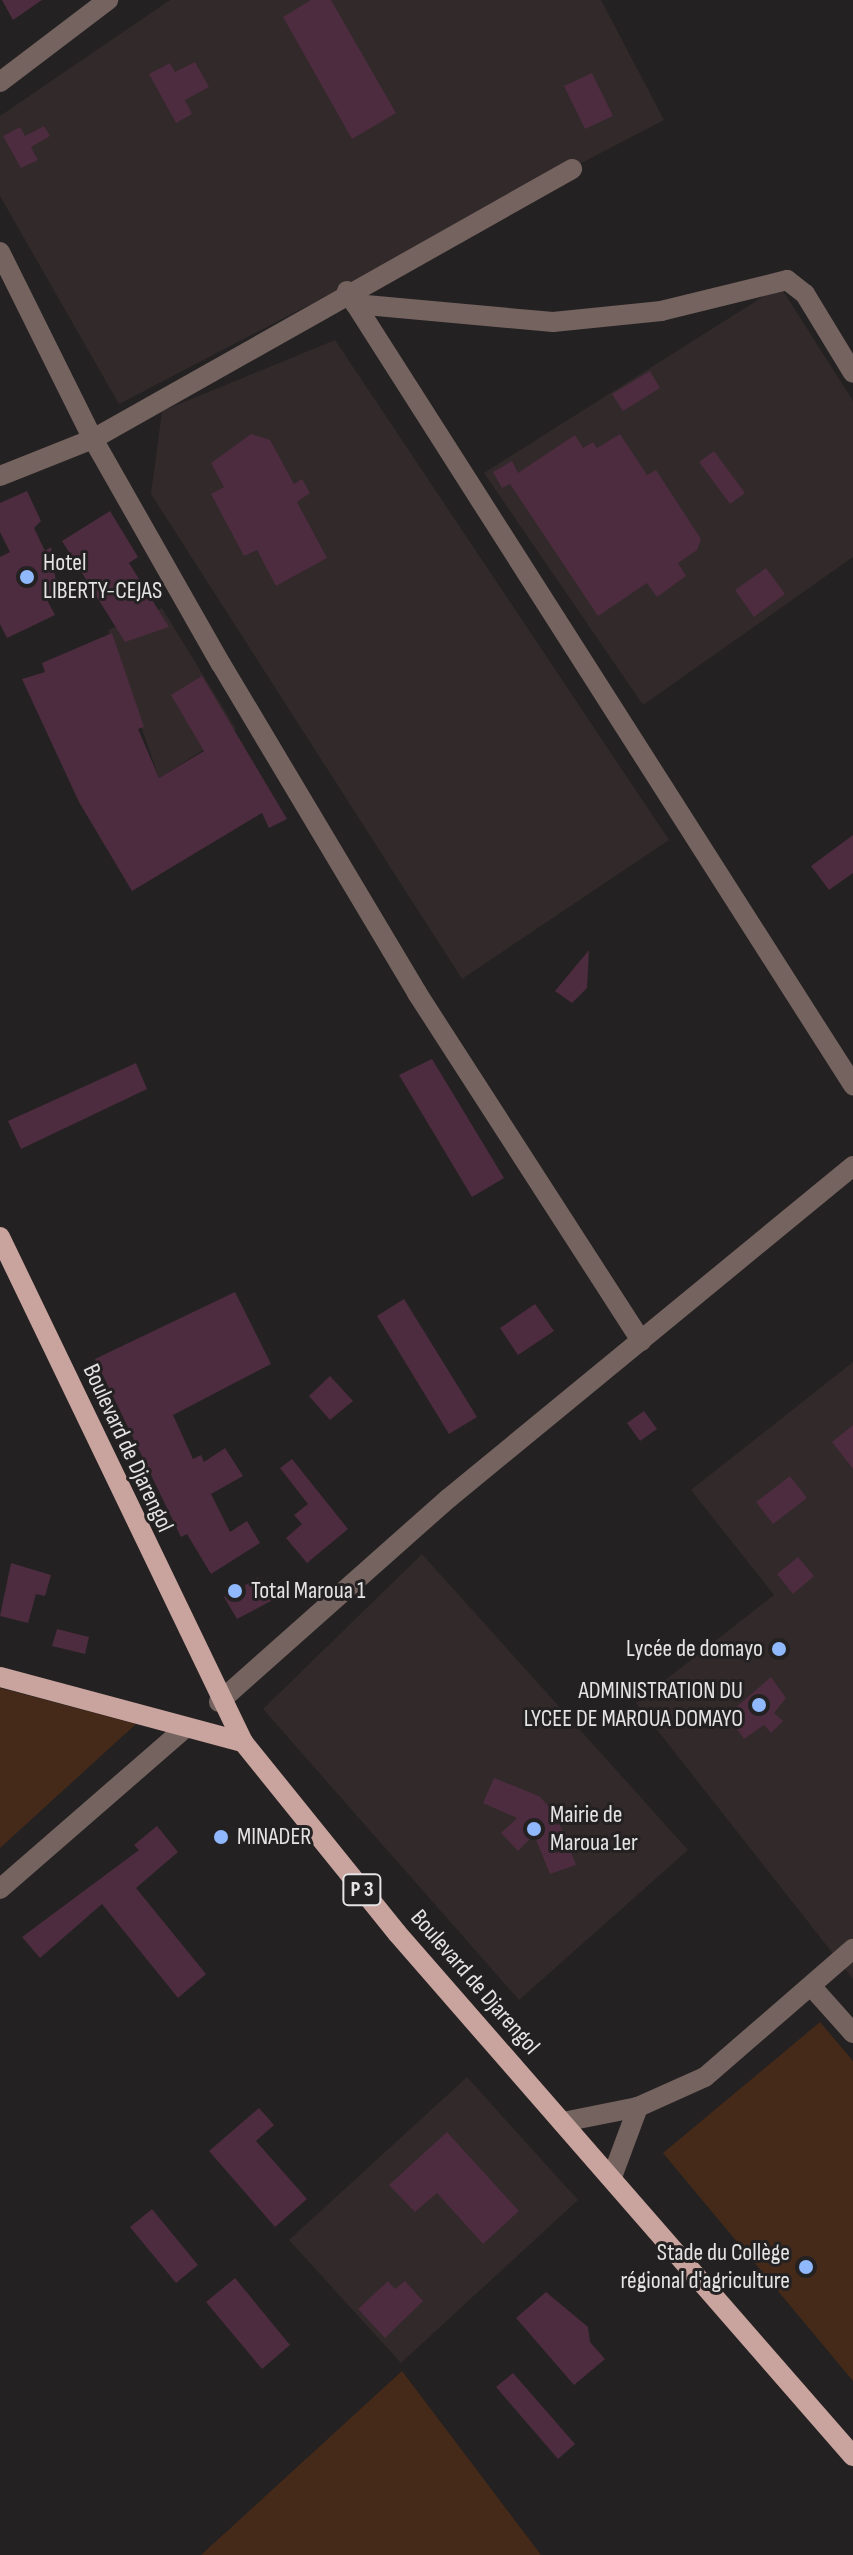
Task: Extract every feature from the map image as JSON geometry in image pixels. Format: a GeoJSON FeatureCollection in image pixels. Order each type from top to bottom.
{"type":"FeatureCollection","features":[{"type":"Feature","properties":{"kind":"main road","name":"Boulevard de Djarengol"},"geometry":{"type":"LineString","coordinates":[[0,1237],[219,1702],[243,1742],[397,1933],[853,2456]]}},
{"type":"Feature","properties":{"kind":"main road"},"geometry":{"type":"LineString","coordinates":[[0,1677],[183,1730],[243,1742]]}},
{"type":"Feature","properties":{"kind":"street"},"geometry":{"type":"LineString","coordinates":[[0,82],[108,0]]}},
{"type":"Feature","properties":{"kind":"street"},"geometry":{"type":"LineString","coordinates":[[0,476],[93,439],[351,298],[572,169]]}},
{"type":"Feature","properties":{"kind":"street"},"geometry":{"type":"LineString","coordinates":[[0,252],[93,439],[417,993],[641,1341]]}},
{"type":"Feature","properties":{"kind":"street"},"geometry":{"type":"LineString","coordinates":[[351,298],[553,322],[661,311],[787,280],[805,294],[853,373]]}},
{"type":"Feature","properties":{"kind":"street"},"geometry":{"type":"LineString","coordinates":[[351,298],[853,1085]]}},
{"type":"Feature","properties":{"kind":"street"},"geometry":{"type":"LineString","coordinates":[[219,1702],[449,1498],[853,1166]]}},
{"type":"Feature","properties":{"kind":"street"},"geometry":{"type":"LineString","coordinates":[[1,1883],[183,1730]]}},
{"type":"Feature","properties":{"kind":"street"},"geometry":{"type":"LineString","coordinates":[[563,2122],[638,2107],[705,2077],[853,1949]]}},
{"type":"Feature","properties":{"kind":"street"},"geometry":{"type":"LineString","coordinates":[[811,1986],[853,2033]]}},
{"type":"Feature","properties":{"kind":"street"},"geometry":{"type":"LineString","coordinates":[[612,2177],[638,2107]]}},
{"type":"Feature","properties":{"kind":"shaded area"},"geometry":{"type":"Polygon","coordinates":[[[170,0],[601,0],[664,120],[119,404],[0,196],[0,116],[170,0]]]}},
{"type":"Feature","properties":{"kind":"shaded area"},"geometry":{"type":"Polygon","coordinates":[[[780,286],[853,401],[853,557],[643,705],[484,473],[780,286]]]}},
{"type":"Feature","properties":{"kind":"shaded area"},"geometry":{"type":"Polygon","coordinates":[[[335,340],[669,840],[462,979],[151,494],[162,411],[335,340]]]}},
{"type":"Feature","properties":{"kind":"shaded area"},"geometry":{"type":"Polygon","coordinates":[[[162,608],[236,729],[159,778],[108,630],[162,608]]]}},
{"type":"Feature","properties":{"kind":"shaded area","name":"Lycée de domayo"},"geometry":{"type":"Polygon","coordinates":[[[853,1362],[853,1979],[636,1703],[774,1595],[691,1490],[853,1362]]]}},
{"type":"Feature","properties":{"kind":"shaded area","name":"Mairie de Maroua 1er"},"geometry":{"type":"Polygon","coordinates":[[[422,1554],[688,1850],[519,2000],[263,1709],[422,1554]]]}},
{"type":"Feature","properties":{"kind":"shaded area"},"geometry":{"type":"Polygon","coordinates":[[[0,1688],[136,1724],[0,1848],[0,1688]]]}},
{"type":"Feature","properties":{"kind":"shaded area","name":"Stade du Collège régional d'agriculture"},"geometry":{"type":"Polygon","coordinates":[[[820,2022],[853,2061],[853,2381],[663,2153],[820,2022]]]}},
{"type":"Feature","properties":{"kind":"shaded area"},"geometry":{"type":"Polygon","coordinates":[[[467,2077],[578,2200],[401,2363],[289,2240],[467,2077]]]}},
{"type":"Feature","properties":{"kind":"shaded area"},"geometry":{"type":"Polygon","coordinates":[[[402,2371],[541,2555],[201,2555],[402,2371]]]}},
{"type":"Feature","properties":{"kind":"building"},"geometry":{"type":"Polygon","coordinates":[[[2,0],[42,0],[13,20],[2,0]]]}},
{"type":"Feature","properties":{"kind":"building"},"geometry":{"type":"Polygon","coordinates":[[[311,0],[331,0],[396,113],[352,139],[283,17],[311,0]]]}},
{"type":"Feature","properties":{"kind":"building"},"geometry":{"type":"Polygon","coordinates":[[[195,62],[209,87],[185,100],[192,114],[176,123],[149,74],[170,63],[175,72],[195,62]]]}},
{"type":"Feature","properties":{"kind":"building"},"geometry":{"type":"Polygon","coordinates":[[[592,73],[613,116],[585,129],[564,86],[592,73]]]}},
{"type":"Feature","properties":{"kind":"building"},"geometry":{"type":"Polygon","coordinates":[[[44,126],[50,136],[31,147],[38,160],[21,168],[3,136],[20,127],[25,136],[44,126]]]}},
{"type":"Feature","properties":{"kind":"building"},"geometry":{"type":"Polygon","coordinates":[[[650,371],[660,388],[623,411],[612,394],[650,371]]]}},
{"type":"Feature","properties":{"kind":"building"},"geometry":{"type":"Polygon","coordinates":[[[251,434],[270,440],[294,484],[302,479],[310,493],[297,502],[327,558],[276,586],[257,550],[244,556],[211,494],[224,487],[211,463],[251,434]]]}},
{"type":"Feature","properties":{"kind":"building"},"geometry":{"type":"Polygon","coordinates":[[[620,434],[647,475],[656,470],[701,539],[697,550],[678,563],[686,576],[657,597],[647,583],[598,616],[510,484],[502,488],[493,472],[512,461],[518,473],[575,435],[583,448],[593,442],[597,448],[620,434]]]}},
{"type":"Feature","properties":{"kind":"building"},"geometry":{"type":"Polygon","coordinates":[[[714,451],[745,493],[730,504],[699,462],[714,451]]]}},
{"type":"Feature","properties":{"kind":"building"},"geometry":{"type":"Polygon","coordinates":[[[27,491],[41,521],[34,528],[45,551],[51,547],[56,583],[47,600],[55,615],[7,638],[0,624],[0,557],[10,552],[0,532],[0,503],[27,491]]]}},
{"type":"Feature","properties":{"kind":"building"},"geometry":{"type":"Polygon","coordinates":[[[110,511],[138,557],[129,563],[169,627],[125,642],[62,541],[110,511]]]}},
{"type":"Feature","properties":{"kind":"building"},"geometry":{"type":"Polygon","coordinates":[[[766,568],[785,594],[754,617],[735,590],[766,568]]]}},
{"type":"Feature","properties":{"kind":"building"},"geometry":{"type":"Polygon","coordinates":[[[112,633],[144,727],[138,729],[159,778],[204,751],[171,695],[202,676],[287,819],[269,828],[262,813],[132,891],[79,802],[22,679],[45,672],[42,663],[112,633]]]}},
{"type":"Feature","properties":{"kind":"building"},"geometry":{"type":"Polygon","coordinates":[[[853,835],[853,873],[829,890],[811,866],[853,835]]]}},
{"type":"Feature","properties":{"kind":"building"},"geometry":{"type":"Polygon","coordinates":[[[589,950],[587,988],[572,1003],[555,991],[589,950]]]}},
{"type":"Feature","properties":{"kind":"building"},"geometry":{"type":"Polygon","coordinates":[[[432,1059],[504,1178],[472,1197],[399,1075],[432,1059]]]}},
{"type":"Feature","properties":{"kind":"building"},"geometry":{"type":"Polygon","coordinates":[[[136,1063],[147,1089],[21,1149],[8,1121],[136,1063]]]}},
{"type":"Feature","properties":{"kind":"building"},"geometry":{"type":"Polygon","coordinates":[[[235,1292],[271,1364],[173,1415],[193,1459],[201,1455],[204,1462],[225,1448],[243,1476],[211,1494],[230,1532],[247,1521],[260,1543],[211,1574],[187,1534],[181,1537],[95,1359],[235,1292]]]}},
{"type":"Feature","properties":{"kind":"building"},"geometry":{"type":"Polygon","coordinates":[[[404,1299],[477,1417],[449,1434],[377,1316],[404,1299]]]}},
{"type":"Feature","properties":{"kind":"building"},"geometry":{"type":"Polygon","coordinates":[[[535,1304],[554,1331],[518,1355],[500,1328],[535,1304]]]}},
{"type":"Feature","properties":{"kind":"building"},"geometry":{"type":"Polygon","coordinates":[[[330,1376],[353,1401],[330,1420],[309,1396],[330,1376]]]}},
{"type":"Feature","properties":{"kind":"building"},"geometry":{"type":"Polygon","coordinates":[[[644,1411],[657,1429],[640,1441],[627,1423],[644,1411]]]}},
{"type":"Feature","properties":{"kind":"building"},"geometry":{"type":"Polygon","coordinates":[[[853,1425],[853,1469],[832,1442],[853,1425]]]}},
{"type":"Feature","properties":{"kind":"building"},"geometry":{"type":"Polygon","coordinates":[[[292,1459],[348,1529],[307,1563],[286,1538],[302,1524],[294,1515],[308,1504],[280,1468],[292,1459]]]}},
{"type":"Feature","properties":{"kind":"building"},"geometry":{"type":"Polygon","coordinates":[[[790,1476],[807,1498],[773,1524],[756,1502],[790,1476]]]}},
{"type":"Feature","properties":{"kind":"building"},"geometry":{"type":"Polygon","coordinates":[[[798,1557],[814,1576],[793,1594],[777,1574],[798,1557]]]}},
{"type":"Feature","properties":{"kind":"building"},"geometry":{"type":"Polygon","coordinates":[[[11,1563],[51,1575],[45,1596],[36,1594],[28,1623],[0,1616],[11,1563]]]}},
{"type":"Feature","properties":{"kind":"building"},"geometry":{"type":"Polygon","coordinates":[[[258,1578],[271,1601],[237,1619],[224,1597],[258,1578]]]}},
{"type":"Feature","properties":{"kind":"building"},"geometry":{"type":"Polygon","coordinates":[[[57,1629],[89,1637],[85,1654],[52,1646],[57,1629]]]}},
{"type":"Feature","properties":{"kind":"building","name":"ADMINISTRATION DU LYCEE DE MAROUA DOMAYO"},"geometry":{"type":"Polygon","coordinates":[[[771,1677],[786,1698],[774,1713],[783,1721],[771,1733],[764,1725],[744,1739],[727,1715],[771,1677]]]}},
{"type":"Feature","properties":{"kind":"building","name":"Mairie de Maroua 1er"},"geometry":{"type":"Polygon","coordinates":[[[494,1778],[539,1796],[555,1813],[576,1865],[550,1874],[534,1835],[518,1851],[501,1833],[517,1818],[483,1803],[494,1778]]]}},
{"type":"Feature","properties":{"kind":"building"},"geometry":{"type":"Polygon","coordinates":[[[157,1826],[178,1852],[136,1888],[206,1974],[178,1998],[102,1904],[40,1958],[22,1937],[139,1850],[134,1845],[157,1826]]]}},
{"type":"Feature","properties":{"kind":"building"},"geometry":{"type":"Polygon","coordinates":[[[259,2108],[274,2125],[256,2141],[307,2199],[275,2227],[209,2151],[259,2108]]]}},
{"type":"Feature","properties":{"kind":"building"},"geometry":{"type":"Polygon","coordinates":[[[447,2132],[519,2211],[483,2244],[437,2193],[415,2212],[389,2185],[447,2132]]]}},
{"type":"Feature","properties":{"kind":"building"},"geometry":{"type":"Polygon","coordinates":[[[152,2209],[198,2265],[176,2283],[130,2227],[152,2209]]]}},
{"type":"Feature","properties":{"kind":"building"},"geometry":{"type":"Polygon","coordinates":[[[235,2278],[290,2345],[262,2369],[206,2302],[235,2278]]]}},
{"type":"Feature","properties":{"kind":"building"},"geometry":{"type":"Polygon","coordinates":[[[388,2281],[395,2289],[405,2281],[423,2301],[385,2338],[358,2309],[388,2281]]]}},
{"type":"Feature","properties":{"kind":"building"},"geometry":{"type":"Polygon","coordinates":[[[546,2292],[588,2327],[590,2342],[605,2359],[574,2385],[516,2318],[546,2292]]]}},
{"type":"Feature","properties":{"kind":"building"},"geometry":{"type":"Polygon","coordinates":[[[513,2373],[575,2444],[558,2459],[496,2387],[513,2373]]]}},
{"type":"Feature","properties":{"kind":"place","name":"Hotel LIBERTY-CEJAS"},"geometry":{"type":"Point","coordinates":[27,577]}},
{"type":"Feature","properties":{"kind":"place","name":"Total Maroua 1"},"geometry":{"type":"Point","coordinates":[235,1591]}},
{"type":"Feature","properties":{"kind":"place","name":"Lycée de domayo"},"geometry":{"type":"Point","coordinates":[779,1649]}},
{"type":"Feature","properties":{"kind":"place","name":"ADMINISTRATION DU LYCEE DE MAROUA DOMAYO"},"geometry":{"type":"Point","coordinates":[759,1705]}},
{"type":"Feature","properties":{"kind":"place","name":"Mairie de Maroua 1er"},"geometry":{"type":"Point","coordinates":[534,1829]}},
{"type":"Feature","properties":{"kind":"place","name":"MINADER"},"geometry":{"type":"Point","coordinates":[221,1837]}},
{"type":"Feature","properties":{"kind":"place","name":"Stade du Collège régional d'agriculture"},"geometry":{"type":"Point","coordinates":[806,2267]}}]}
